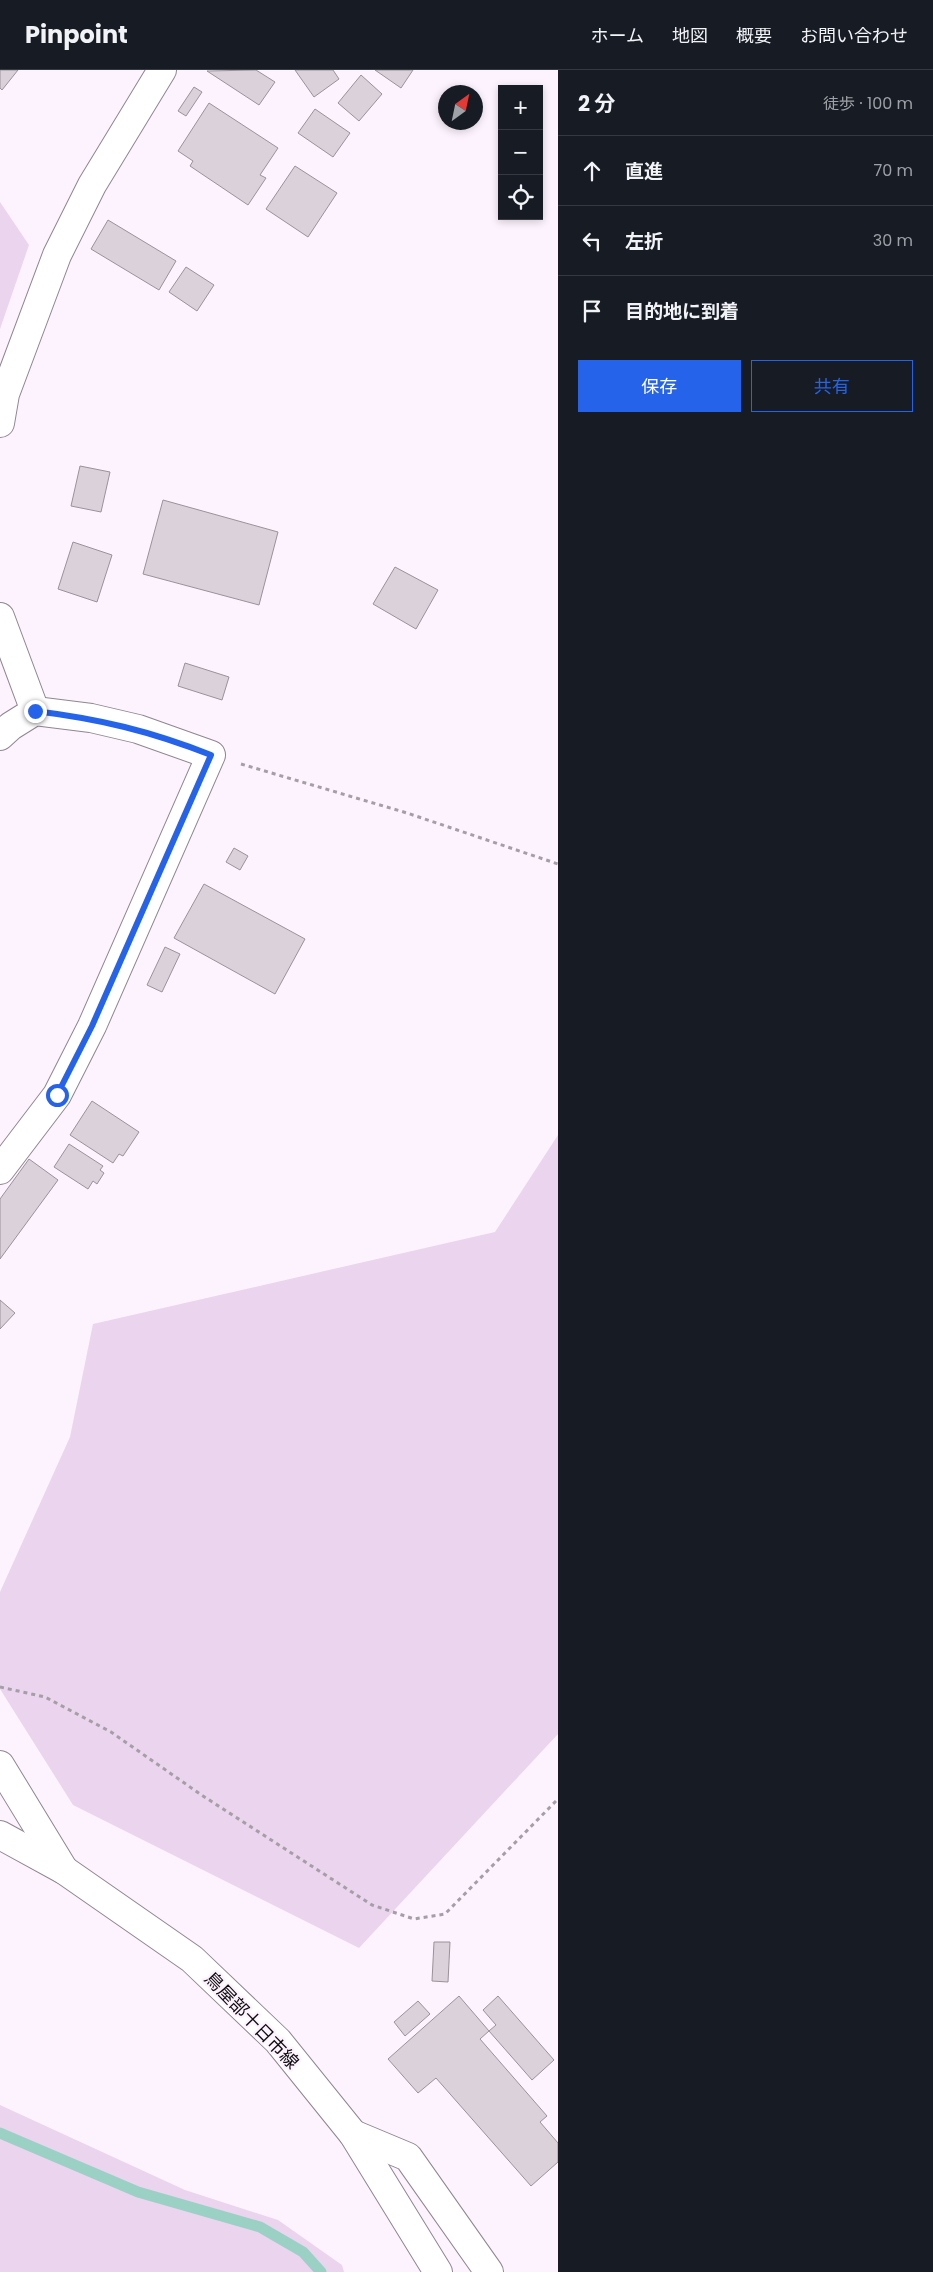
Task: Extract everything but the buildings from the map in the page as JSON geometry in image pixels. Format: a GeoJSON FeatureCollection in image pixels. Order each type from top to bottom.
{"type":"FeatureCollection","features":[{"type":"Feature","properties":{"kind":"street"},"geometry":{"type":"LineString","coordinates":[[0,423],[4,394],[57,255],[92,185],[162,70]]}},
{"type":"Feature","properties":{"kind":"street"},"geometry":{"type":"LineString","coordinates":[[0,617],[35,711]]}},
{"type":"Feature","properties":{"kind":"street"},"geometry":{"type":"LineString","coordinates":[[0,736],[11,726],[35,711],[91,718],[138,729],[211,755],[92,1026],[57,1095],[0,1170]]}},
{"type":"Feature","properties":{"kind":"street"},"geometry":{"type":"LineString","coordinates":[[0,1765],[64,1870]]}},
{"type":"Feature","properties":{"kind":"street","name":"鳥屋部十日市線"},"geometry":{"type":"LineString","coordinates":[[0,1834],[64,1870],[192,1959],[278,2041],[353,2134],[438,2272]]}},
{"type":"Feature","properties":{"kind":"street"},"geometry":{"type":"LineString","coordinates":[[353,2134],[408,2157],[489,2272]]}},
{"type":"Feature","properties":{"kind":"path"},"geometry":{"type":"LineString","coordinates":[[211,755],[407,813],[558,864]]}},
{"type":"Feature","properties":{"kind":"path"},"geometry":{"type":"LineString","coordinates":[[0,1688],[45,1697],[111,1732],[204,1796],[372,1905],[414,1919],[445,1914],[558,1799]]}},
{"type":"Feature","properties":{"kind":"shaded area"},"geometry":{"type":"Polygon","coordinates":[[[0,202],[29,245],[0,329],[0,202]]]}},
{"type":"Feature","properties":{"kind":"shaded area"},"geometry":{"type":"Polygon","coordinates":[[[558,1135],[558,1734],[359,1948],[73,1805],[0,1689],[0,1592],[70,1437],[93,1324],[495,1232],[558,1135]]]}},
{"type":"Feature","properties":{"kind":"shaded area"},"geometry":{"type":"Polygon","coordinates":[[[0,2105],[185,2190],[278,2220],[342,2265],[344,2272],[0,2272],[0,2105]]]}},
{"type":"Feature","properties":{"kind":"waterway"},"geometry":{"type":"LineString","coordinates":[[0,2133],[138,2192],[260,2227],[303,2252],[321,2272]]}},
{"type":"Feature","properties":{"kind":"route"},"geometry":{"type":"LineString","coordinates":[[35,711],[91,718],[138,729],[211,755],[92,1026],[57,1095]]}}]}
